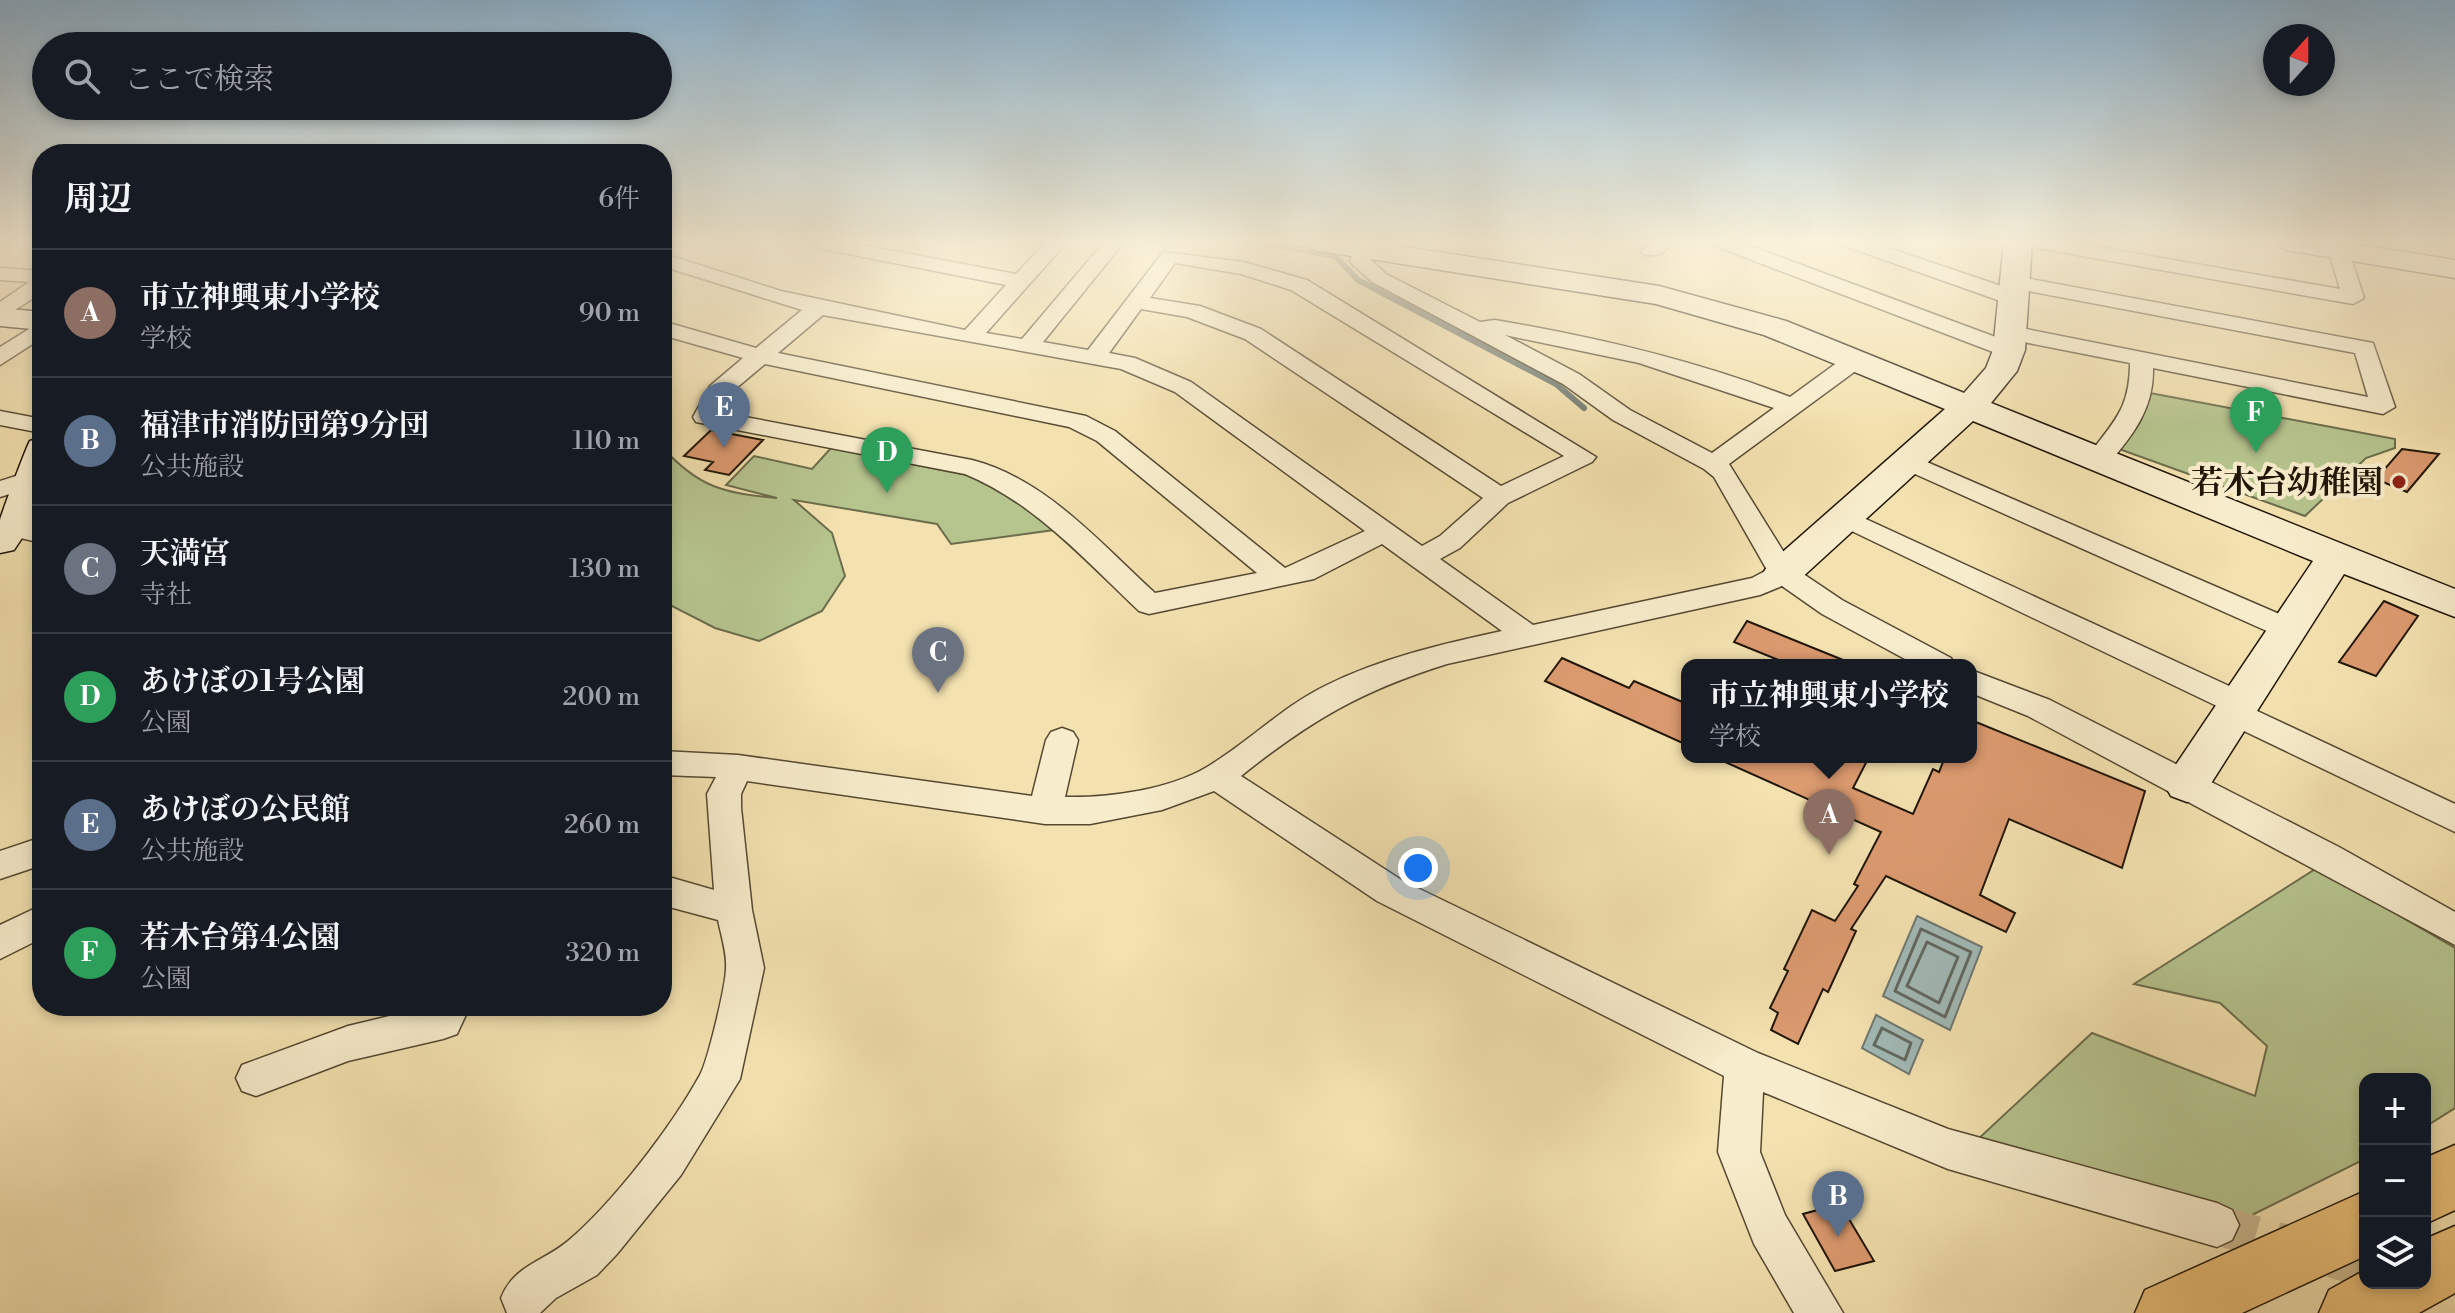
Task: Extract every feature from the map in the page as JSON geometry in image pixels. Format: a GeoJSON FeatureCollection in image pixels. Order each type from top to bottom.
{"type":"FeatureCollection","features":[{"type":"Feature","properties":{"kind":"highway"},"geometry":{"type":"LineString","coordinates":[[2431,1189],[2455,1175]]}},
{"type":"Feature","properties":{"kind":"highway"},"geometry":{"type":"LineString","coordinates":[[2168,1313],[2359,1226]]}},
{"type":"Feature","properties":{"kind":"highway"},"geometry":{"type":"LineString","coordinates":[[2431,1271],[2455,1258]]}},
{"type":"Feature","properties":{"kind":"highway"},"geometry":{"type":"LineString","coordinates":[[2352,1313],[2397,1289]]}},
{"type":"Feature","properties":{"kind":"street"},"geometry":{"type":"LineString","coordinates":[[805,303],[1127,363],[1183,387],[1527,635]]}},
{"type":"Feature","properties":{"kind":"street"},"geometry":{"type":"LineString","coordinates":[[972,335],[1002,303]]}},
{"type":"Feature","properties":{"kind":"street"},"geometry":{"type":"LineString","coordinates":[[1029,345],[1063,303]]}},
{"type":"Feature","properties":{"kind":"street"},"geometry":{"type":"LineString","coordinates":[[1094,357],[1134,303]]}},
{"type":"Feature","properties":{"kind":"street"},"geometry":{"type":"LineString","coordinates":[[1143,303],[1192,311],[1253,334],[1499,497]]}},
{"type":"Feature","properties":{"kind":"street"},"geometry":{"type":"LineString","coordinates":[[1331,303],[1583,457],[1499,497],[1450,542],[1419,559]]}},
{"type":"Feature","properties":{"kind":"street"},"geometry":{"type":"LineString","coordinates":[[1426,303],[1571,379],[1592,398],[1621,417],[1713,464],[1724,473],[1783,573],[1832,607],[1929,659]]}},
{"type":"Feature","properties":{"kind":"street"},"geometry":{"type":"LineString","coordinates":[[1688,303],[1775,328],[1857,359],[2455,604]]}},
{"type":"Feature","properties":{"kind":"street"},"geometry":{"type":"LineString","coordinates":[[1898,303],[2010,342],[2141,359],[2383,407],[2365,348],[2094,303]]}},
{"type":"Feature","properties":{"kind":"street"},"geometry":{"type":"LineString","coordinates":[[672,763],[738,767],[1045,811],[1090,811],[1162,797],[1217,777],[1277,730],[1337,693],[1415,663],[1527,635],[1760,586],[1783,573],[1969,405],[2001,371],[2010,342],[2013,303]]}},
{"type":"Feature","properties":{"kind":"street"},"geometry":{"type":"LineString","coordinates":[[819,307],[718,391],[705,417],[972,468],[997,476],[1026,494],[1149,604],[1304,573],[1382,533]]}},
{"type":"Feature","properties":{"kind":"street"},"geometry":{"type":"LineString","coordinates":[[0,315],[32,320]]}},
{"type":"Feature","properties":{"kind":"street"},"geometry":{"type":"LineString","coordinates":[[1473,329],[1495,327],[1622,349],[1720,377],[1794,407]]}},
{"type":"Feature","properties":{"kind":"street"},"geometry":{"type":"LineString","coordinates":[[672,331],[761,356],[1077,421],[1106,436],[1279,577]]}},
{"type":"Feature","properties":{"kind":"street"},"geometry":{"type":"LineString","coordinates":[[0,358],[32,335]]}},
{"type":"Feature","properties":{"kind":"street"},"geometry":{"type":"LineString","coordinates":[[1713,464],[1857,359]]}},
{"type":"Feature","properties":{"kind":"street"},"geometry":{"type":"LineString","coordinates":[[2100,458],[2138,407],[2143,387],[2141,359]]}},
{"type":"Feature","properties":{"kind":"street"},"geometry":{"type":"LineString","coordinates":[[0,418],[32,424]]}},
{"type":"Feature","properties":{"kind":"street"},"geometry":{"type":"LineString","coordinates":[[1906,461],[2288,629]]}},
{"type":"Feature","properties":{"kind":"street"},"geometry":{"type":"LineString","coordinates":[[0,489],[32,468]]}},
{"type":"Feature","properties":{"kind":"street"},"geometry":{"type":"LineString","coordinates":[[18,535],[32,488]]}},
{"type":"Feature","properties":{"kind":"street"},"geometry":{"type":"LineString","coordinates":[[1844,517],[2237,708],[2455,819]]}},
{"type":"Feature","properties":{"kind":"street"},"geometry":{"type":"LineString","coordinates":[[2187,784],[2337,554]]}},
{"type":"Feature","properties":{"kind":"street"},"geometry":{"type":"LineString","coordinates":[[1977,683],[2039,708],[2187,784],[2455,930]]}},
{"type":"Feature","properties":{"kind":"street"},"geometry":{"type":"LineString","coordinates":[[1045,811],[1062,740]]}},
{"type":"Feature","properties":{"kind":"street"},"geometry":{"type":"LineString","coordinates":[[523,1298],[540,1282],[581,1259],[602,1239],[666,1161],[720,1079],[745,968],[734,910],[724,808],[724,794],[738,767]]}},
{"type":"Feature","properties":{"kind":"street"},"geometry":{"type":"LineString","coordinates":[[1217,777],[1390,891],[1744,1066],[1948,1149],[2217,1225]]}},
{"type":"Feature","properties":{"kind":"street"},"geometry":{"type":"LineString","coordinates":[[0,865],[32,854]]}},
{"type":"Feature","properties":{"kind":"street"},"geometry":{"type":"LineString","coordinates":[[672,893],[734,910]]}},
{"type":"Feature","properties":{"kind":"street"},"geometry":{"type":"LineString","coordinates":[[0,943],[32,925]]}},
{"type":"Feature","properties":{"kind":"street"},"geometry":{"type":"LineString","coordinates":[[256,1078],[317,1050],[360,1037],[443,1022],[446,1016]]}},
{"type":"Feature","properties":{"kind":"street"},"geometry":{"type":"LineString","coordinates":[[1744,1066],[1739,1152],[1769,1229],[1820,1313]]}},
{"type":"Feature","properties":{"kind":"green space"},"geometry":{"type":"Polygon","coordinates":[[[2150,393],[2395,439],[2395,448],[2366,458],[2305,516],[2119,449],[2149,401],[2150,393]]]}},
{"type":"Feature","properties":{"kind":"green space"},"geometry":{"type":"Polygon","coordinates":[[[831,448],[982,478],[1000,487],[1054,530],[951,544],[937,524],[794,500],[832,533],[845,576],[822,611],[759,641],[715,628],[672,606],[672,458],[688,472],[714,486],[742,494],[777,498],[726,485],[754,456],[812,469],[831,448]]]}},
{"type":"Feature","properties":{"kind":"green space"},"geometry":{"type":"Polygon","coordinates":[[[2317,868],[2455,948],[2455,1108],[2431,1123],[2431,1073],[2359,1073],[2359,1162],[2246,1218],[1976,1141],[2092,1033],[2255,1096],[2267,1046],[2220,1003],[2134,984],[2317,868]]]}},
{"type":"Feature","properties":{"kind":"water"},"geometry":{"type":"Polygon","coordinates":[[[1917,916],[1982,947],[1950,1030],[1883,996],[1917,916]]]}},
{"type":"Feature","properties":{"kind":"water"},"geometry":{"type":"Polygon","coordinates":[[[1876,1015],[1923,1040],[1909,1074],[1862,1048],[1876,1015]]]}},
{"type":"Feature","properties":{"kind":"building"},"geometry":{"type":"Polygon","coordinates":[[[711,430],[763,440],[729,475],[705,470],[713,462],[684,456],[711,430]]]}},
{"type":"Feature","properties":{"kind":"building"},"geometry":{"type":"Polygon","coordinates":[[[2402,449],[2439,454],[2407,492],[2376,479],[2402,449]]]}},
{"type":"Feature","properties":{"kind":"building"},"geometry":{"type":"Polygon","coordinates":[[[2384,601],[2418,616],[2376,676],[2339,662],[2384,601]]]}},
{"type":"Feature","properties":{"kind":"building"},"geometry":{"type":"Polygon","coordinates":[[[1747,621],[1841,659],[1776,659],[1734,642],[1747,621]]]}},
{"type":"Feature","properties":{"kind":"building"},"geometry":{"type":"Polygon","coordinates":[[[1562,658],[1629,688],[1634,681],[1681,701],[1681,742],[1545,681],[1562,658]]]}},
{"type":"Feature","properties":{"kind":"building"},"geometry":{"type":"Polygon","coordinates":[[[1977,722],[2145,791],[2122,868],[2009,819],[1980,895],[2015,913],[2006,932],[1886,876],[1851,929],[1856,931],[1828,992],[1823,989],[1798,1044],[1771,1030],[1778,1013],[1770,1008],[1788,971],[1784,969],[1812,910],[1835,921],[1858,886],[1854,884],[1881,832],[1727,763],[1866,763],[1853,788],[1913,814],[1933,769],[1939,772],[1943,763],[1977,763],[1977,722]]]}},
{"type":"Feature","properties":{"kind":"building"},"geometry":{"type":"Polygon","coordinates":[[[1840,1204],[1874,1261],[1835,1271],[1803,1214],[1840,1204]]]}},
{"type":"Feature","properties":{"kind":"waterway"},"geometry":{"type":"LineString","coordinates":[[1402,303],[1556,384],[1584,408]]}},
{"type":"Feature","properties":{"kind":"tunnel"},"geometry":{"type":"LineString","coordinates":[[2217,1225],[2359,1265]]}},
{"type":"Feature","properties":{"kind":"place","name":"あけぼの公民館"},"geometry":{"type":"Point","coordinates":[724,448]}},
{"type":"Feature","properties":{"kind":"place","name":"若木台第4公園"},"geometry":{"type":"Point","coordinates":[2256,453]}},
{"type":"Feature","properties":{"kind":"place","name":"若木台幼稚園"},"geometry":{"type":"Point","coordinates":[2399,482]}},
{"type":"Feature","properties":{"kind":"place","name":"あけぼの1号公園"},"geometry":{"type":"Point","coordinates":[887,493]}},
{"type":"Feature","properties":{"kind":"place","name":"天満宮"},"geometry":{"type":"Point","coordinates":[938,693]}},
{"type":"Feature","properties":{"kind":"place","name":"市立神興東小学校"},"geometry":{"type":"Point","coordinates":[1829,855]}},
{"type":"Feature","properties":{"kind":"place","name":"福津市消防団第9分団"},"geometry":{"type":"Point","coordinates":[1838,1237]}}]}
